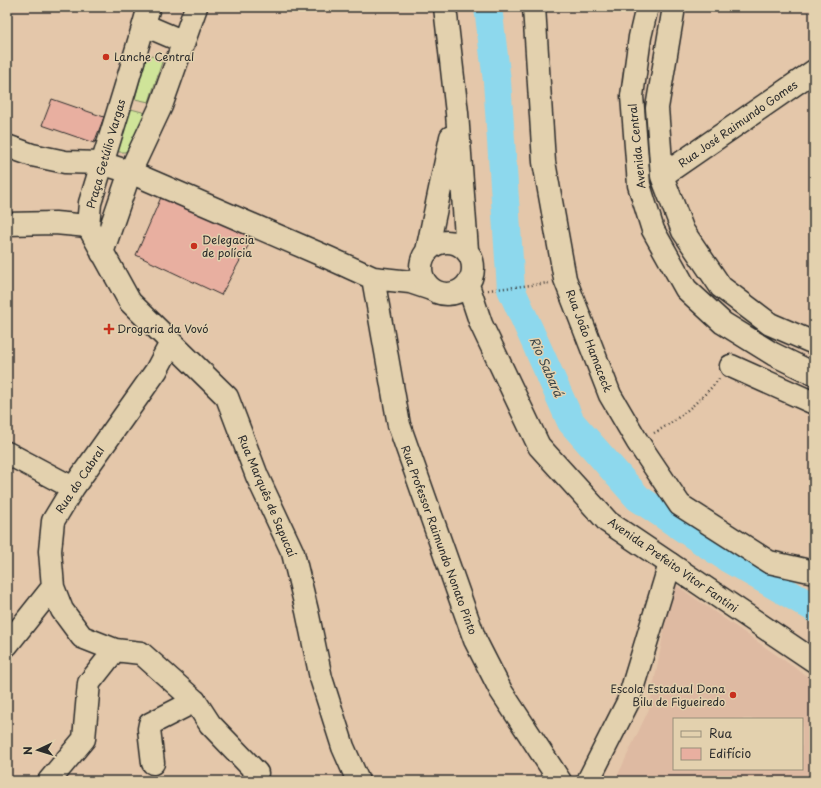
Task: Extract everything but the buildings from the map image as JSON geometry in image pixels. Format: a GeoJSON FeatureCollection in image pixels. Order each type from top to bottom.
{"type":"FeatureCollection","features":[{"type":"Feature","properties":{"kind":"street"},"geometry":{"type":"LineString","coordinates":[[102,253],[130,172],[161,106],[196,7]]}},
{"type":"Feature","properties":{"kind":"street"},"geometry":{"type":"LineString","coordinates":[[445,7],[457,113],[467,250],[474,266],[473,276],[463,287],[426,283],[420,268],[457,113]]}},
{"type":"Feature","properties":{"kind":"street","name":"Rua João Hamaceck"},"geometry":{"type":"LineString","coordinates":[[534,7],[544,162],[565,279],[610,395],[637,441],[680,506],[769,562],[814,572]]}},
{"type":"Feature","properties":{"kind":"street","name":"Avenida Central"},"geometry":{"type":"LineString","coordinates":[[647,7],[640,37],[632,96],[639,185],[653,230],[686,289],[723,323],[773,354],[814,374]]}},
{"type":"Feature","properties":{"kind":"street"},"geometry":{"type":"LineString","coordinates":[[674,7],[657,108],[662,176],[683,231],[721,287],[770,324],[814,343]]}},
{"type":"Feature","properties":{"kind":"street"},"geometry":{"type":"LineString","coordinates":[[146,16],[184,42]]}},
{"type":"Feature","properties":{"kind":"street","name":"Praça Getúlio Vargas"},"geometry":{"type":"LineString","coordinates":[[88,226],[90,203],[101,163],[125,89],[146,16]]}},
{"type":"Feature","properties":{"kind":"street","name":"Rua José Raimundo Gomes"},"geometry":{"type":"LineString","coordinates":[[662,176],[814,71]]}},
{"type":"Feature","properties":{"kind":"street"},"geometry":{"type":"LineString","coordinates":[[7,146],[32,155],[65,162],[101,163],[130,172],[373,278],[420,268],[434,245],[442,242],[460,244],[467,250]]}},
{"type":"Feature","properties":{"kind":"street"},"geometry":{"type":"LineString","coordinates":[[7,224],[55,222],[88,226],[102,253]]}},
{"type":"Feature","properties":{"kind":"street","name":"Rua Marquês de Sapucaí"},"geometry":{"type":"LineString","coordinates":[[102,253],[130,302],[226,397],[256,476],[293,553],[322,678],[344,746],[358,781]]}},
{"type":"Feature","properties":{"kind":"street","name":"Rua Professor Raimundo Nonato Pinto"},"geometry":{"type":"LineString","coordinates":[[373,278],[399,426],[475,640],[501,691],[560,781]]}},
{"type":"Feature","properties":{"kind":"street","name":"Avenida Prefeito Vitor Fantini"},"geometry":{"type":"LineString","coordinates":[[463,287],[539,446],[608,522],[814,661]]}},
{"type":"Feature","properties":{"kind":"street","name":"Rua do Cabral"},"geometry":{"type":"LineString","coordinates":[[171,343],[156,371],[73,488],[53,521],[50,551],[53,587],[62,610],[82,637],[115,650],[141,653],[195,701],[210,724],[257,773]]}},
{"type":"Feature","properties":{"kind":"street"},"geometry":{"type":"LineString","coordinates":[[730,366],[814,403]]}},
{"type":"Feature","properties":{"kind":"street"},"geometry":{"type":"LineString","coordinates":[[7,453],[73,488]]}},
{"type":"Feature","properties":{"kind":"street"},"geometry":{"type":"LineString","coordinates":[[588,781],[628,702],[670,564]]}},
{"type":"Feature","properties":{"kind":"street"},"geometry":{"type":"LineString","coordinates":[[7,645],[53,587]]}},
{"type":"Feature","properties":{"kind":"street"},"geometry":{"type":"LineString","coordinates":[[49,781],[84,739],[89,683],[115,650]]}},
{"type":"Feature","properties":{"kind":"street"},"geometry":{"type":"LineString","coordinates":[[153,763],[149,729],[150,724],[195,701]]}},
{"type":"Feature","properties":{"kind":"path"},"geometry":{"type":"LineString","coordinates":[[463,287],[481,266]]}},
{"type":"Feature","properties":{"kind":"path"},"geometry":{"type":"LineString","coordinates":[[463,287],[548,283]]}},
{"type":"Feature","properties":{"kind":"path"},"geometry":{"type":"LineString","coordinates":[[637,441],[666,426],[691,407],[713,387],[730,366]]}},
{"type":"Feature","properties":{"kind":"shaded area","name":"Escola Estadual Dona Bilu de Figueiredo"},"geometry":{"type":"Polygon","coordinates":[[[673,583],[814,681],[814,781],[615,781],[649,709],[673,583]]]}},
{"type":"Feature","properties":{"kind":"green space"},"geometry":{"type":"Polygon","coordinates":[[[147,55],[163,59],[149,102],[135,99],[147,55]]]}},
{"type":"Feature","properties":{"kind":"green space"},"geometry":{"type":"Polygon","coordinates":[[[131,109],[146,113],[127,150],[125,152],[119,152],[118,144],[131,109]]]}},
{"type":"Feature","properties":{"kind":"waterway","name":"Rio Sabará"},"geometry":{"type":"LineString","coordinates":[[488,7],[497,81],[511,289],[571,422],[638,498],[727,558],[814,608]]}},
{"type":"Feature","properties":{"kind":"place","name":"Lanche Central"},"geometry":{"type":"Point","coordinates":[106,57]}},
{"type":"Feature","properties":{"kind":"place","name":"Delegacia de polícia"},"geometry":{"type":"Point","coordinates":[194,246]}},
{"type":"Feature","properties":{"kind":"place","name":"Drogaria da Vovó"},"geometry":{"type":"Point","coordinates":[109,329]}},
{"type":"Feature","properties":{"kind":"place","name":"Escola Estadual Dona Bilu de Figueiredo"},"geometry":{"type":"Point","coordinates":[733,695]}}]}
